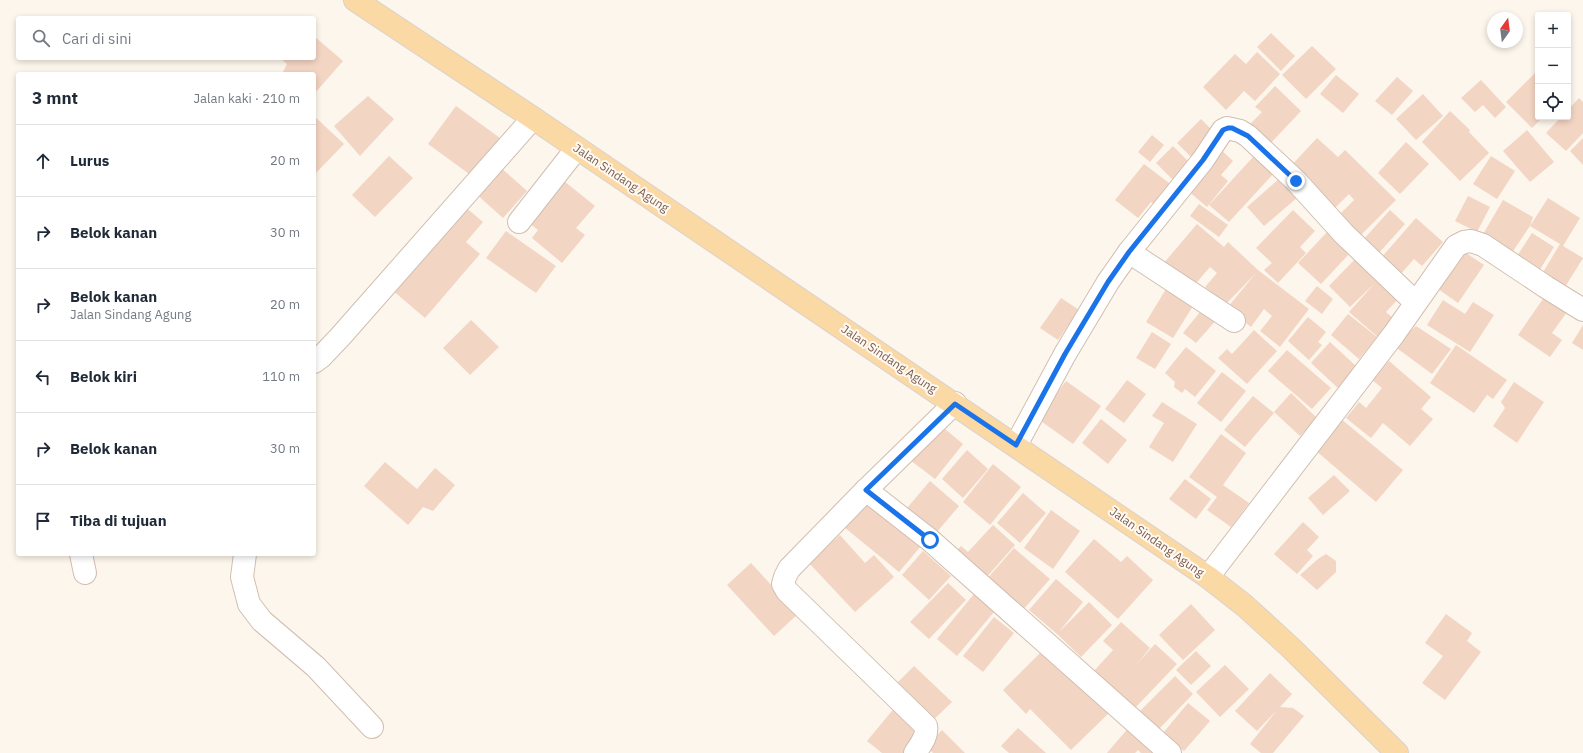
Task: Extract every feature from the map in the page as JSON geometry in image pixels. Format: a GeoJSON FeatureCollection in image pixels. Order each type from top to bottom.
{"type":"FeatureCollection","features":[{"type":"Feature","properties":{"kind":"main road","name":"Jalan Sindang Agung"},"geometry":{"type":"LineString","coordinates":[[355,0],[533,118],[1208,577],[1245,606],[1290,647],[1397,753]]}},
{"type":"Feature","properties":{"kind":"street"},"geometry":{"type":"LineString","coordinates":[[316,361],[340,337],[533,118]]}},
{"type":"Feature","properties":{"kind":"street"},"geometry":{"type":"LineString","coordinates":[[1016,445],[1065,354],[1108,282],[1129,252],[1182,186],[1223,130],[1228,128],[1232,128],[1248,136],[1296,181],[1344,234],[1415,302]]}},
{"type":"Feature","properties":{"kind":"street"},"geometry":{"type":"LineString","coordinates":[[519,222],[577,148]]}},
{"type":"Feature","properties":{"kind":"street"},"geometry":{"type":"LineString","coordinates":[[1208,577],[1394,334],[1415,302],[1456,246],[1464,242],[1471,241],[1483,245],[1583,310]]}},
{"type":"Feature","properties":{"kind":"street"},"geometry":{"type":"LineString","coordinates":[[1129,252],[1234,321]]}},
{"type":"Feature","properties":{"kind":"street"},"geometry":{"type":"LineString","coordinates":[[915,753],[925,736],[927,730],[926,726],[787,591],[783,584],[789,569],[866,490],[955,404]]}},
{"type":"Feature","properties":{"kind":"street"},"geometry":{"type":"LineString","coordinates":[[866,490],[930,540],[1170,753]]}},
{"type":"Feature","properties":{"kind":"street"},"geometry":{"type":"LineString","coordinates":[[245,556],[242,577],[249,604],[257,616],[316,667],[372,727]]}},
{"type":"Feature","properties":{"kind":"building"},"geometry":{"type":"Polygon","coordinates":[[[1271,33],[1295,56],[1281,71],[1257,47],[1271,33]]]}},
{"type":"Feature","properties":{"kind":"building"},"geometry":{"type":"Polygon","coordinates":[[[316,38],[343,61],[316,92],[316,72],[283,72],[287,64],[282,60],[316,60],[316,38]]]}},
{"type":"Feature","properties":{"kind":"building"},"geometry":{"type":"Polygon","coordinates":[[[1312,46],[1336,69],[1306,99],[1282,75],[1312,46]]]}},
{"type":"Feature","properties":{"kind":"building"},"geometry":{"type":"Polygon","coordinates":[[[1257,52],[1280,74],[1255,101],[1244,91],[1226,110],[1203,87],[1235,54],[1246,64],[1257,52]]]}},
{"type":"Feature","properties":{"kind":"building"},"geometry":{"type":"Polygon","coordinates":[[[1535,73],[1535,120],[1540,120],[1532,128],[1506,102],[1535,73]]]}},
{"type":"Feature","properties":{"kind":"building"},"geometry":{"type":"Polygon","coordinates":[[[1336,75],[1359,94],[1343,113],[1320,94],[1336,75]]]}},
{"type":"Feature","properties":{"kind":"building"},"geometry":{"type":"Polygon","coordinates":[[[1397,77],[1413,91],[1392,115],[1375,101],[1397,77]]]}},
{"type":"Feature","properties":{"kind":"building"},"geometry":{"type":"Polygon","coordinates":[[[1481,80],[1506,107],[1495,118],[1483,105],[1475,112],[1461,98],[1481,80]]]}},
{"type":"Feature","properties":{"kind":"building"},"geometry":{"type":"Polygon","coordinates":[[[1275,86],[1301,111],[1269,145],[1248,126],[1262,112],[1255,107],[1275,86]]]}},
{"type":"Feature","properties":{"kind":"building"},"geometry":{"type":"Polygon","coordinates":[[[1423,94],[1443,116],[1416,140],[1396,119],[1423,94]]]}},
{"type":"Feature","properties":{"kind":"building"},"geometry":{"type":"Polygon","coordinates":[[[368,96],[394,119],[360,156],[334,126],[368,96]]]}},
{"type":"Feature","properties":{"kind":"building"},"geometry":{"type":"Polygon","coordinates":[[[1579,98],[1583,102],[1583,133],[1566,151],[1546,133],[1558,120],[1571,120],[1571,107],[1579,98]]]}},
{"type":"Feature","properties":{"kind":"building"},"geometry":{"type":"Polygon","coordinates":[[[456,106],[500,138],[472,176],[428,144],[456,106]]]}},
{"type":"Feature","properties":{"kind":"building"},"geometry":{"type":"Polygon","coordinates":[[[1450,111],[1470,130],[1469,132],[1489,153],[1460,181],[1422,142],[1450,111]]]}},
{"type":"Feature","properties":{"kind":"building"},"geometry":{"type":"Polygon","coordinates":[[[316,118],[344,144],[316,173],[316,118]]]}},
{"type":"Feature","properties":{"kind":"building"},"geometry":{"type":"Polygon","coordinates":[[[1201,119],[1218,136],[1194,160],[1177,143],[1201,119]]]}},
{"type":"Feature","properties":{"kind":"building"},"geometry":{"type":"Polygon","coordinates":[[[1527,130],[1554,162],[1530,182],[1503,151],[1527,130]]]}},
{"type":"Feature","properties":{"kind":"building"},"geometry":{"type":"Polygon","coordinates":[[[1152,135],[1164,145],[1150,162],[1138,152],[1152,135]]]}},
{"type":"Feature","properties":{"kind":"building"},"geometry":{"type":"Polygon","coordinates":[[[1317,138],[1338,157],[1345,150],[1396,200],[1357,239],[1336,218],[1354,200],[1349,194],[1332,211],[1289,168],[1317,138]]]}},
{"type":"Feature","properties":{"kind":"building"},"geometry":{"type":"Polygon","coordinates":[[[1583,138],[1583,165],[1570,151],[1583,138]]]}},
{"type":"Feature","properties":{"kind":"building"},"geometry":{"type":"Polygon","coordinates":[[[1406,142],[1429,164],[1400,194],[1378,173],[1406,142]]]}},
{"type":"Feature","properties":{"kind":"building"},"geometry":{"type":"Polygon","coordinates":[[[1173,146],[1193,166],[1176,183],[1156,163],[1173,146]]]}},
{"type":"Feature","properties":{"kind":"building"},"geometry":{"type":"Polygon","coordinates":[[[1220,149],[1233,161],[1221,175],[1228,181],[1207,207],[1186,189],[1220,149]]]}},
{"type":"Feature","properties":{"kind":"building"},"geometry":{"type":"Polygon","coordinates":[[[389,156],[413,178],[375,217],[352,195],[389,156]]]}},
{"type":"Feature","properties":{"kind":"building"},"geometry":{"type":"Polygon","coordinates":[[[1254,156],[1274,173],[1229,222],[1209,205],[1254,156]]]}},
{"type":"Feature","properties":{"kind":"building"},"geometry":{"type":"Polygon","coordinates":[[[1491,156],[1515,171],[1497,199],[1473,184],[1491,156]]]}},
{"type":"Feature","properties":{"kind":"building"},"geometry":{"type":"Polygon","coordinates":[[[1144,164],[1173,186],[1157,206],[1151,202],[1138,218],[1115,200],[1144,164]]]}},
{"type":"Feature","properties":{"kind":"building"},"geometry":{"type":"Polygon","coordinates":[[[499,166],[527,191],[503,218],[475,193],[499,166]]]}},
{"type":"Feature","properties":{"kind":"building"},"geometry":{"type":"Polygon","coordinates":[[[1280,178],[1298,197],[1264,226],[1247,207],[1280,178]]]}},
{"type":"Feature","properties":{"kind":"building"},"geometry":{"type":"Polygon","coordinates":[[[564,181],[595,206],[576,228],[585,235],[562,263],[532,238],[538,230],[529,223],[564,181]]]}},
{"type":"Feature","properties":{"kind":"building"},"geometry":{"type":"Polygon","coordinates":[[[1468,196],[1490,207],[1477,232],[1455,221],[1468,196]]]}},
{"type":"Feature","properties":{"kind":"building"},"geometry":{"type":"Polygon","coordinates":[[[1548,198],[1580,218],[1563,246],[1583,258],[1565,287],[1542,274],[1560,244],[1530,226],[1548,198]]]}},
{"type":"Feature","properties":{"kind":"building"},"geometry":{"type":"Polygon","coordinates":[[[1503,200],[1533,217],[1530,226],[1511,254],[1482,236],[1503,200]]]}},
{"type":"Feature","properties":{"kind":"building"},"geometry":{"type":"Polygon","coordinates":[[[1199,204],[1228,225],[1219,237],[1190,216],[1199,204]]]}},
{"type":"Feature","properties":{"kind":"building"},"geometry":{"type":"Polygon","coordinates":[[[464,206],[483,222],[466,242],[480,254],[425,318],[391,289],[464,206]]]}},
{"type":"Feature","properties":{"kind":"building"},"geometry":{"type":"Polygon","coordinates":[[[1293,210],[1315,231],[1300,247],[1306,253],[1278,283],[1264,270],[1272,263],[1256,248],[1293,210]]]}},
{"type":"Feature","properties":{"kind":"building"},"geometry":{"type":"Polygon","coordinates":[[[1390,210],[1405,224],[1377,255],[1362,241],[1390,210]]]}},
{"type":"Feature","properties":{"kind":"building"},"geometry":{"type":"Polygon","coordinates":[[[1416,218],[1443,242],[1422,266],[1414,259],[1399,276],[1380,259],[1416,218]]]}},
{"type":"Feature","properties":{"kind":"building"},"geometry":{"type":"Polygon","coordinates":[[[1197,224],[1224,247],[1228,242],[1258,270],[1309,309],[1280,347],[1260,331],[1272,316],[1264,309],[1251,327],[1227,308],[1256,273],[1226,304],[1205,287],[1217,273],[1210,267],[1192,288],[1163,264],[1197,224]]]}},
{"type":"Feature","properties":{"kind":"building"},"geometry":{"type":"Polygon","coordinates":[[[506,231],[556,266],[536,293],[486,258],[506,231]]]}},
{"type":"Feature","properties":{"kind":"building"},"geometry":{"type":"Polygon","coordinates":[[[1328,231],[1350,253],[1321,284],[1298,263],[1328,231]]]}},
{"type":"Feature","properties":{"kind":"building"},"geometry":{"type":"Polygon","coordinates":[[[1532,233],[1554,247],[1539,271],[1517,256],[1532,233]]]}},
{"type":"Feature","properties":{"kind":"building"},"geometry":{"type":"Polygon","coordinates":[[[1460,249],[1484,265],[1458,303],[1434,286],[1460,249]]]}},
{"type":"Feature","properties":{"kind":"building"},"geometry":{"type":"Polygon","coordinates":[[[1357,257],[1400,297],[1386,312],[1395,320],[1379,338],[1349,312],[1374,284],[1350,307],[1329,286],[1357,257]]]}},
{"type":"Feature","properties":{"kind":"building"},"geometry":{"type":"Polygon","coordinates":[[[1317,286],[1333,299],[1322,314],[1305,301],[1317,286]]]}},
{"type":"Feature","properties":{"kind":"building"},"geometry":{"type":"Polygon","coordinates":[[[1166,289],[1193,306],[1173,338],[1146,322],[1166,289]]]}},
{"type":"Feature","properties":{"kind":"building"},"geometry":{"type":"Polygon","coordinates":[[[1545,296],[1567,312],[1552,333],[1562,340],[1550,357],[1518,335],[1545,296]]]}},
{"type":"Feature","properties":{"kind":"building"},"geometry":{"type":"Polygon","coordinates":[[[1061,298],[1079,310],[1058,340],[1040,328],[1061,298]]]}},
{"type":"Feature","properties":{"kind":"building"},"geometry":{"type":"Polygon","coordinates":[[[1443,300],[1465,314],[1473,302],[1494,315],[1470,352],[1427,325],[1443,300]]]}},
{"type":"Feature","properties":{"kind":"building"},"geometry":{"type":"Polygon","coordinates":[[[1204,307],[1218,318],[1196,343],[1183,333],[1204,307]]]}},
{"type":"Feature","properties":{"kind":"building"},"geometry":{"type":"Polygon","coordinates":[[[1348,314],[1377,337],[1359,359],[1331,335],[1348,314]]]}},
{"type":"Feature","properties":{"kind":"building"},"geometry":{"type":"Polygon","coordinates":[[[1308,317],[1326,332],[1318,342],[1322,345],[1309,360],[1288,341],[1308,317]]]}},
{"type":"Feature","properties":{"kind":"building"},"geometry":{"type":"Polygon","coordinates":[[[471,320],[499,347],[470,375],[443,348],[471,320]]]}},
{"type":"Feature","properties":{"kind":"building"},"geometry":{"type":"Polygon","coordinates":[[[1583,325],[1583,350],[1572,343],[1583,325]]]}},
{"type":"Feature","properties":{"kind":"building"},"geometry":{"type":"Polygon","coordinates":[[[1416,326],[1451,349],[1432,374],[1394,346],[1416,326]]]}},
{"type":"Feature","properties":{"kind":"building"},"geometry":{"type":"Polygon","coordinates":[[[1254,330],[1277,351],[1247,384],[1218,358],[1227,349],[1232,354],[1254,330]]]}},
{"type":"Feature","properties":{"kind":"building"},"geometry":{"type":"Polygon","coordinates":[[[1152,332],[1171,344],[1155,369],[1136,358],[1152,332]]]}},
{"type":"Feature","properties":{"kind":"building"},"geometry":{"type":"Polygon","coordinates":[[[1330,342],[1357,367],[1338,388],[1311,363],[1330,342]]]}},
{"type":"Feature","properties":{"kind":"building"},"geometry":{"type":"Polygon","coordinates":[[[1456,345],[1507,380],[1493,399],[1487,395],[1474,413],[1430,383],[1456,345]]]}},
{"type":"Feature","properties":{"kind":"building"},"geometry":{"type":"Polygon","coordinates":[[[1186,347],[1216,371],[1195,397],[1185,389],[1182,393],[1174,387],[1175,382],[1165,373],[1186,347]]]}},
{"type":"Feature","properties":{"kind":"building"},"geometry":{"type":"Polygon","coordinates":[[[1287,350],[1331,388],[1312,409],[1268,371],[1287,350]]]}},
{"type":"Feature","properties":{"kind":"building"},"geometry":{"type":"Polygon","coordinates":[[[1389,361],[1431,397],[1421,409],[1433,419],[1410,446],[1383,423],[1371,438],[1346,418],[1359,402],[1366,408],[1382,388],[1372,380],[1389,361]]]}},
{"type":"Feature","properties":{"kind":"building"},"geometry":{"type":"Polygon","coordinates":[[[1222,372],[1246,391],[1221,422],[1197,403],[1222,372]]]}},
{"type":"Feature","properties":{"kind":"building"},"geometry":{"type":"Polygon","coordinates":[[[1127,380],[1146,394],[1124,423],[1105,409],[1127,380]]]}},
{"type":"Feature","properties":{"kind":"building"},"geometry":{"type":"Polygon","coordinates":[[[1066,381],[1101,406],[1073,444],[1038,419],[1066,381]]]}},
{"type":"Feature","properties":{"kind":"building"},"geometry":{"type":"Polygon","coordinates":[[[1514,382],[1544,402],[1517,443],[1493,426],[1505,408],[1501,402],[1514,382]]]}},
{"type":"Feature","properties":{"kind":"building"},"geometry":{"type":"Polygon","coordinates":[[[1291,393],[1317,418],[1300,436],[1274,412],[1291,393]]]}},
{"type":"Feature","properties":{"kind":"building"},"geometry":{"type":"Polygon","coordinates":[[[1253,396],[1274,413],[1245,447],[1224,430],[1253,396]]]}},
{"type":"Feature","properties":{"kind":"building"},"geometry":{"type":"Polygon","coordinates":[[[1162,402],[1197,424],[1173,462],[1149,447],[1164,423],[1152,416],[1162,402]]]}},
{"type":"Feature","properties":{"kind":"building"},"geometry":{"type":"Polygon","coordinates":[[[1101,419],[1127,440],[1108,464],[1082,443],[1101,419]]]}},
{"type":"Feature","properties":{"kind":"building"},"geometry":{"type":"Polygon","coordinates":[[[1341,419],[1403,470],[1376,502],[1315,450],[1341,419]]]}},
{"type":"Feature","properties":{"kind":"building"},"geometry":{"type":"Polygon","coordinates":[[[939,424],[963,444],[935,479],[910,460],[939,424]]]}},
{"type":"Feature","properties":{"kind":"building"},"geometry":{"type":"Polygon","coordinates":[[[1221,434],[1246,453],[1223,485],[1249,503],[1231,527],[1207,510],[1217,497],[1189,477],[1221,434]]]}},
{"type":"Feature","properties":{"kind":"building"},"geometry":{"type":"Polygon","coordinates":[[[967,450],[988,469],[963,498],[942,479],[967,450]]]}},
{"type":"Feature","properties":{"kind":"building"},"geometry":{"type":"Polygon","coordinates":[[[385,462],[417,489],[435,468],[455,485],[433,511],[423,507],[408,525],[364,486],[385,462]]]}},
{"type":"Feature","properties":{"kind":"building"},"geometry":{"type":"Polygon","coordinates":[[[993,464],[1021,487],[990,525],[963,502],[993,464]]]}},
{"type":"Feature","properties":{"kind":"building"},"geometry":{"type":"Polygon","coordinates":[[[1334,475],[1350,491],[1323,515],[1308,498],[1334,475]]]}},
{"type":"Feature","properties":{"kind":"building"},"geometry":{"type":"Polygon","coordinates":[[[1185,479],[1211,499],[1196,519],[1169,499],[1185,479]]]}},
{"type":"Feature","properties":{"kind":"building"},"geometry":{"type":"Polygon","coordinates":[[[930,481],[959,506],[931,539],[902,514],[930,481]]]}},
{"type":"Feature","properties":{"kind":"building"},"geometry":{"type":"Polygon","coordinates":[[[1023,493],[1046,513],[1020,543],[997,523],[1023,493]]]}},
{"type":"Feature","properties":{"kind":"building"},"geometry":{"type":"Polygon","coordinates":[[[866,500],[921,546],[899,572],[844,527],[866,500]]]}},
{"type":"Feature","properties":{"kind":"building"},"geometry":{"type":"Polygon","coordinates":[[[1051,510],[1080,531],[1053,569],[1024,548],[1051,510]]]}},
{"type":"Feature","properties":{"kind":"building"},"geometry":{"type":"Polygon","coordinates":[[[1303,522],[1319,537],[1307,550],[1313,556],[1297,574],[1274,554],[1303,522]]]}},
{"type":"Feature","properties":{"kind":"building"},"geometry":{"type":"Polygon","coordinates":[[[993,525],[1015,545],[984,580],[954,553],[961,546],[968,552],[993,525]]]}},
{"type":"Feature","properties":{"kind":"building"},"geometry":{"type":"Polygon","coordinates":[[[840,535],[865,563],[874,555],[894,577],[855,612],[809,563],[840,535]]]}},
{"type":"Feature","properties":{"kind":"building"},"geometry":{"type":"Polygon","coordinates":[[[1094,539],[1121,562],[1127,556],[1153,580],[1118,619],[1065,572],[1094,539]]]}},
{"type":"Feature","properties":{"kind":"building"},"geometry":{"type":"Polygon","coordinates":[[[1014,548],[1050,579],[1022,611],[986,580],[1014,548]]]}},
{"type":"Feature","properties":{"kind":"building"},"geometry":{"type":"Polygon","coordinates":[[[923,551],[951,576],[929,600],[902,575],[923,551]]]}},
{"type":"Feature","properties":{"kind":"building"},"geometry":{"type":"Polygon","coordinates":[[[1326,554],[1336,561],[1336,572],[1317,590],[1300,575],[1326,554]]]}},
{"type":"Feature","properties":{"kind":"building"},"geometry":{"type":"Polygon","coordinates":[[[751,563],[798,614],[774,636],[727,585],[751,563]]]}},
{"type":"Feature","properties":{"kind":"building"},"geometry":{"type":"Polygon","coordinates":[[[1056,579],[1083,602],[1059,632],[1089,602],[1112,625],[1081,657],[1029,610],[1056,579]]]}},
{"type":"Feature","properties":{"kind":"building"},"geometry":{"type":"Polygon","coordinates":[[[948,583],[966,600],[929,639],[910,622],[948,583]]]}},
{"type":"Feature","properties":{"kind":"building"},"geometry":{"type":"Polygon","coordinates":[[[974,594],[994,612],[957,656],[937,639],[974,594]]]}},
{"type":"Feature","properties":{"kind":"building"},"geometry":{"type":"Polygon","coordinates":[[[1191,604],[1215,630],[1183,660],[1159,635],[1191,604]]]}},
{"type":"Feature","properties":{"kind":"building"},"geometry":{"type":"Polygon","coordinates":[[[1446,614],[1472,633],[1467,641],[1481,652],[1445,700],[1422,683],[1443,656],[1425,643],[1446,614]]]}},
{"type":"Feature","properties":{"kind":"building"},"geometry":{"type":"Polygon","coordinates":[[[994,617],[1014,633],[983,672],[963,656],[994,617]]]}},
{"type":"Feature","properties":{"kind":"building"},"geometry":{"type":"Polygon","coordinates":[[[1121,622],[1150,648],[1135,666],[1155,644],[1177,664],[1135,708],[1094,671],[1113,650],[1103,641],[1121,622]]]}},
{"type":"Feature","properties":{"kind":"building"},"geometry":{"type":"Polygon","coordinates":[[[1042,651],[1110,712],[1071,750],[1030,709],[1026,714],[1003,690],[1042,651]]]}},
{"type":"Feature","properties":{"kind":"building"},"geometry":{"type":"Polygon","coordinates":[[[1196,651],[1211,666],[1191,685],[1176,670],[1196,651]]]}},
{"type":"Feature","properties":{"kind":"building"},"geometry":{"type":"Polygon","coordinates":[[[1225,665],[1249,689],[1220,717],[1196,692],[1225,665]]]}},
{"type":"Feature","properties":{"kind":"building"},"geometry":{"type":"Polygon","coordinates":[[[914,666],[952,702],[931,722],[894,686],[914,666]]]}},
{"type":"Feature","properties":{"kind":"building"},"geometry":{"type":"Polygon","coordinates":[[[1270,673],[1292,694],[1280,707],[1293,708],[1304,716],[1273,753],[1261,753],[1250,744],[1277,710],[1257,731],[1235,711],[1270,673]]]}},
{"type":"Feature","properties":{"kind":"building"},"geometry":{"type":"Polygon","coordinates":[[[1175,676],[1193,694],[1157,731],[1138,713],[1175,676]]]}},
{"type":"Feature","properties":{"kind":"building"},"geometry":{"type":"Polygon","coordinates":[[[1188,703],[1210,721],[1184,751],[1163,733],[1188,703]]]}},
{"type":"Feature","properties":{"kind":"building"},"geometry":{"type":"Polygon","coordinates":[[[896,706],[923,728],[907,753],[882,753],[867,741],[896,706]]]}},
{"type":"Feature","properties":{"kind":"building"},"geometry":{"type":"Polygon","coordinates":[[[1130,726],[1162,753],[1141,753],[1138,750],[1135,753],[1107,753],[1130,726]]]}},
{"type":"Feature","properties":{"kind":"building"},"geometry":{"type":"Polygon","coordinates":[[[1018,728],[1046,753],[1009,753],[1001,746],[1018,728]]]}},
{"type":"Feature","properties":{"kind":"building"},"geometry":{"type":"Polygon","coordinates":[[[942,730],[965,753],[933,753],[926,746],[942,730]]]}},
{"type":"Feature","properties":{"kind":"route"},"geometry":{"type":"LineString","coordinates":[[930,540],[866,490],[955,404],[1016,445],[1065,354],[1108,282],[1129,252],[1203,160],[1223,130],[1232,128],[1248,136],[1261,150],[1296,181]]}}]}
